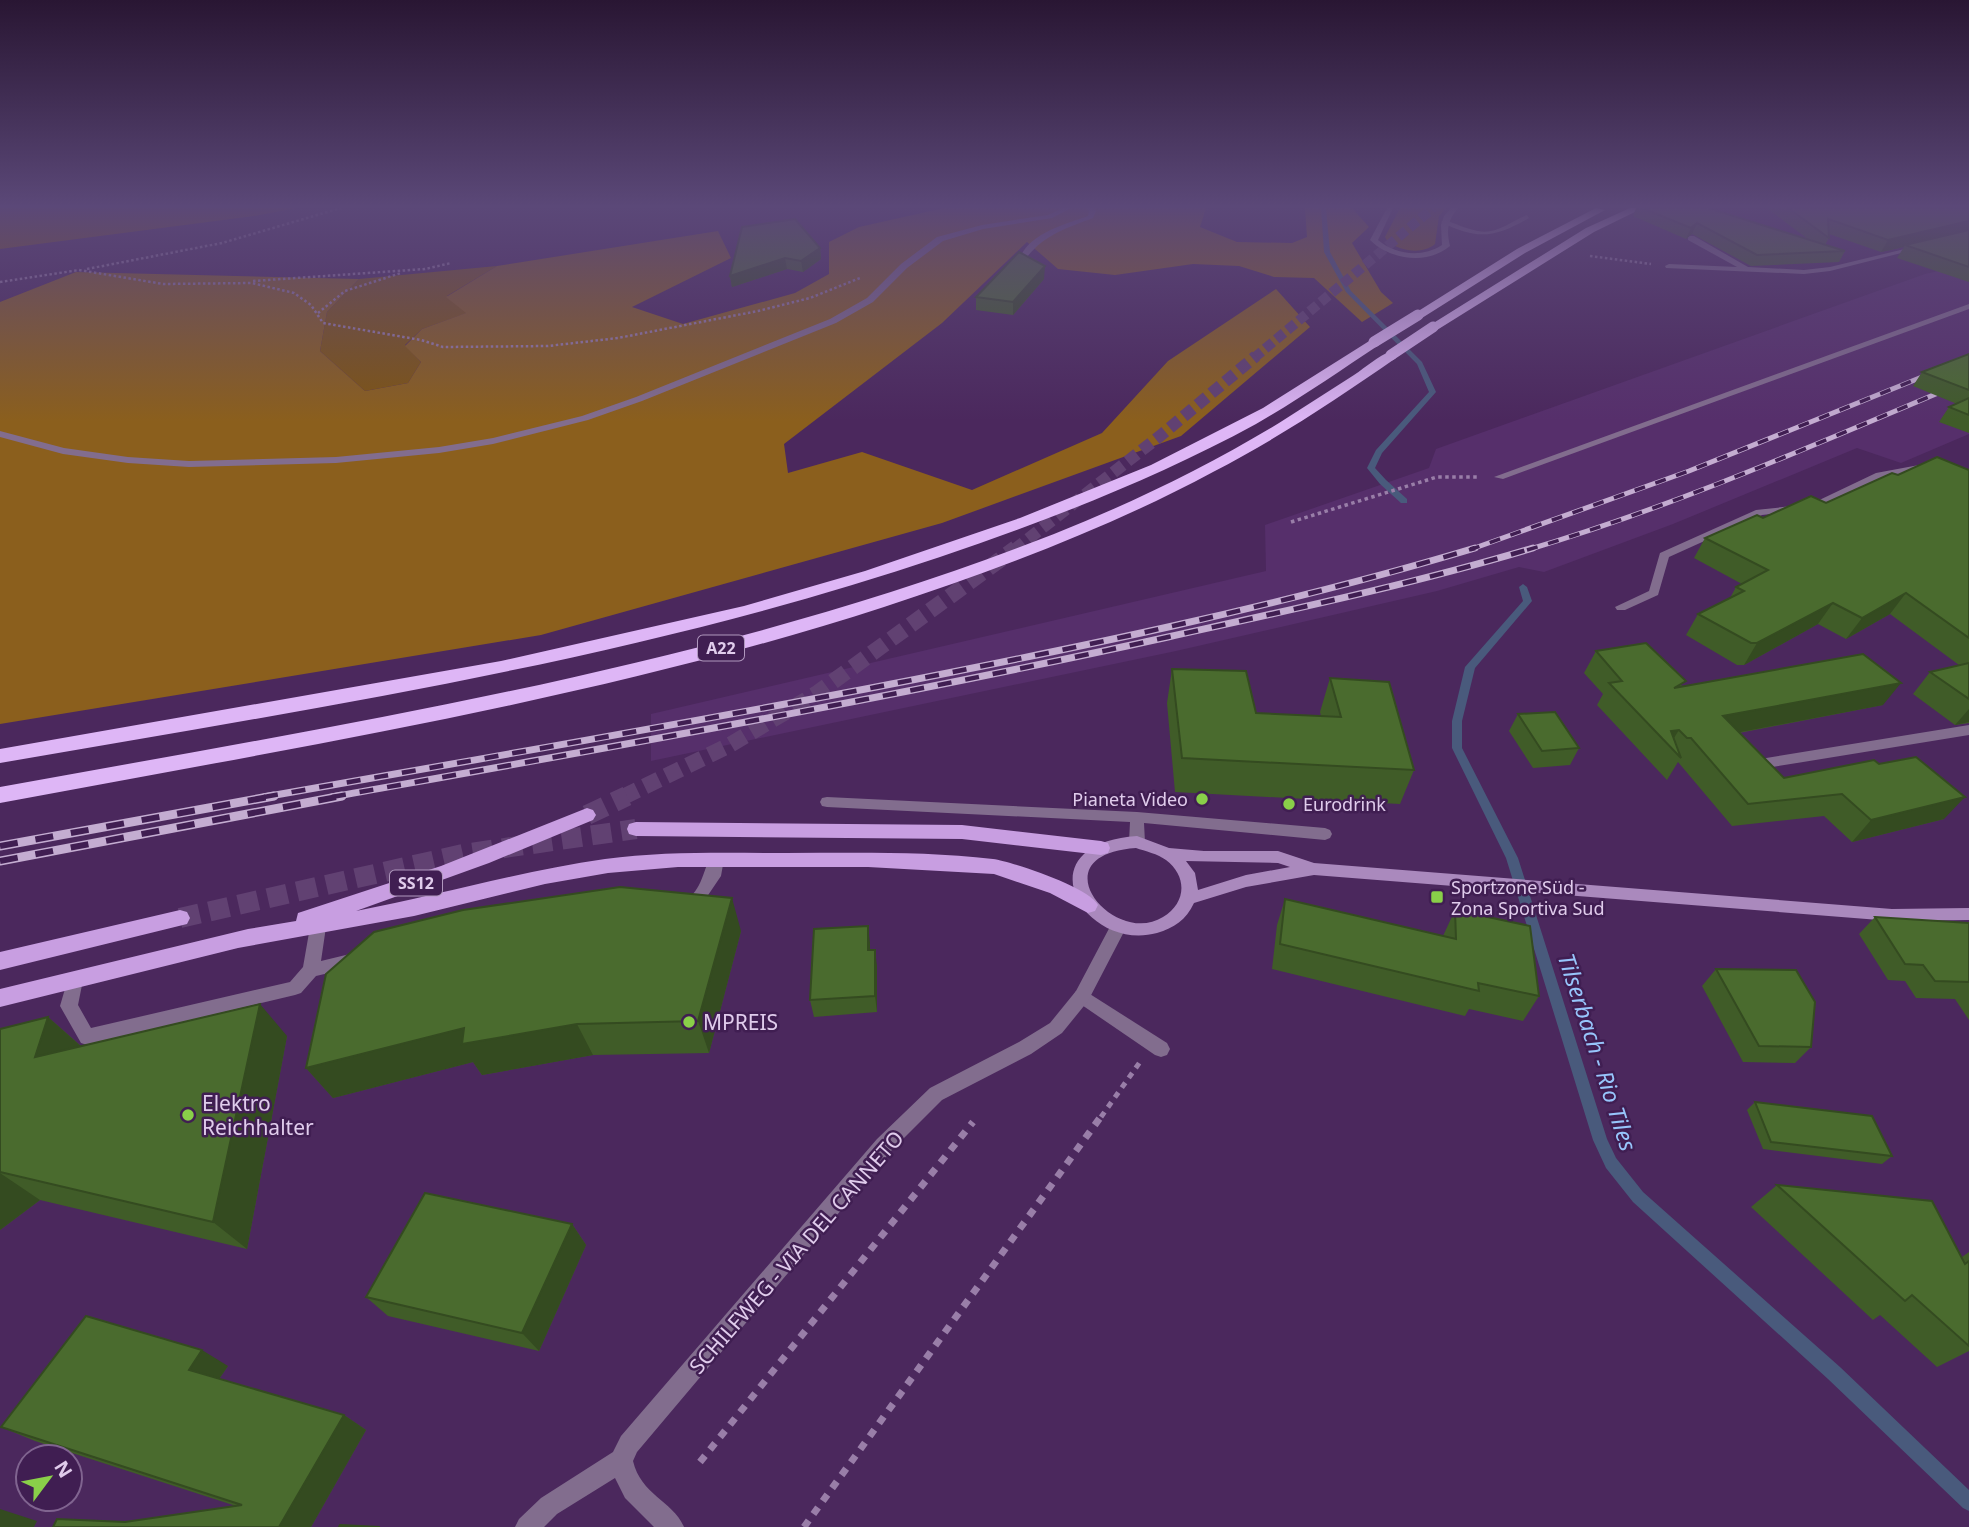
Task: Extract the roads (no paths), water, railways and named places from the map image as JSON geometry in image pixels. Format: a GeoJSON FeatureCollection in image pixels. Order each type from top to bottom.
{"type":"FeatureCollection","features":[{"type":"Feature","properties":{"kind":"highway","name":"A22"},"geometry":{"type":"LineString","coordinates":[[0,756],[554,658],[669,632],[873,576],[1023,523],[1141,475],[1253,419],[1475,279]]}},
{"type":"Feature","properties":{"kind":"highway","name":"A22"},"geometry":{"type":"LineString","coordinates":[[0,795],[174,765],[537,693],[792,630],[971,571],[1182,483],[1290,423],[1509,279]]}},
{"type":"Feature","properties":{"kind":"main road","name":"SS12"},"geometry":{"type":"LineString","coordinates":[[0,999],[240,940],[394,891],[532,840],[587,815]]}},
{"type":"Feature","properties":{"kind":"main road"},"geometry":{"type":"LineString","coordinates":[[636,829],[962,832],[1101,848]]}},
{"type":"Feature","properties":{"kind":"main road"},"geometry":{"type":"LineString","coordinates":[[240,940],[414,908],[558,874],[608,866],[716,859],[868,860],[995,867],[1057,888],[1088,905],[1101,917],[1119,926],[1137,930],[1156,928],[1172,922],[1184,912],[1191,898],[1191,882],[1183,867],[1170,854],[1137,842],[1118,843],[1101,848],[1090,856],[1079,879],[1081,892],[1088,905]]}},
{"type":"Feature","properties":{"kind":"main road"},"geometry":{"type":"LineString","coordinates":[[1170,854],[1204,858],[1278,857],[1314,869],[1892,915],[1969,914]]}},
{"type":"Feature","properties":{"kind":"main road"},"geometry":{"type":"LineString","coordinates":[[1191,898],[1246,881],[1314,869]]}},
{"type":"Feature","properties":{"kind":"main road"},"geometry":{"type":"LineString","coordinates":[[0,961],[180,918]]}},
{"type":"Feature","properties":{"kind":"street"},"geometry":{"type":"LineString","coordinates":[[0,434],[63,451],[128,460],[188,464],[336,460],[439,450],[494,441],[585,418],[639,400],[833,321],[870,300],[891,279]]}},
{"type":"Feature","properties":{"kind":"street"},"geometry":{"type":"LineString","coordinates":[[1499,477],[1969,306]]}},
{"type":"Feature","properties":{"kind":"street"},"geometry":{"type":"LineString","coordinates":[[1621,607],[1654,593],[1664,555],[1760,512],[1813,507],[1880,475],[1919,468],[1938,472]]}},
{"type":"Feature","properties":{"kind":"street"},"geometry":{"type":"LineString","coordinates":[[1754,765],[1969,730]]}},
{"type":"Feature","properties":{"kind":"street"},"geometry":{"type":"LineString","coordinates":[[827,802],[1138,817],[1325,834]]}},
{"type":"Feature","properties":{"kind":"street"},"geometry":{"type":"LineString","coordinates":[[1137,842],[1138,817]]}},
{"type":"Feature","properties":{"kind":"street"},"geometry":{"type":"LineString","coordinates":[[669,907],[692,906],[713,876],[716,859]]}},
{"type":"Feature","properties":{"kind":"street","name":"SCHILFWEG - VIA DEL CANNETO"},"geometry":{"type":"LineString","coordinates":[[527,1527],[550,1506],[621,1460],[629,1444],[884,1145],[936,1094],[1025,1048],[1056,1028],[1082,996],[1119,926]]}},
{"type":"Feature","properties":{"kind":"street"},"geometry":{"type":"LineString","coordinates":[[311,971],[318,927]]}},
{"type":"Feature","properties":{"kind":"street"},"geometry":{"type":"LineString","coordinates":[[75,981],[69,1006],[87,1037],[295,988],[311,971],[373,956]]}},
{"type":"Feature","properties":{"kind":"street"},"geometry":{"type":"LineString","coordinates":[[1082,996],[1157,1046]]}},
{"type":"Feature","properties":{"kind":"street"},"geometry":{"type":"LineString","coordinates":[[621,1460],[622,1470],[638,1497],[672,1527]]}},
{"type":"Feature","properties":{"kind":"waterway"},"geometry":{"type":"LineString","coordinates":[[1342,279],[1349,292],[1420,363],[1433,392],[1379,452],[1371,468],[1404,501]]}},
{"type":"Feature","properties":{"kind":"waterway","name":"Tilserbach - Rio Tiles"},"geometry":{"type":"LineString","coordinates":[[1523,587],[1528,601],[1470,667],[1457,721],[1457,748],[1512,858],[1600,1140],[1611,1163],[1638,1197],[1834,1373],[1969,1502]]}},
{"type":"Feature","properties":{"kind":"tunnel"},"geometry":{"type":"LineString","coordinates":[[1254,358],[1348,279]]}},
{"type":"Feature","properties":{"kind":"tunnel"},"geometry":{"type":"LineString","coordinates":[[1014,550],[1160,436],[1256,356]]}},
{"type":"Feature","properties":{"kind":"tunnel"},"geometry":{"type":"LineString","coordinates":[[623,797],[728,746],[816,694],[1016,548]]}},
{"type":"Feature","properties":{"kind":"tunnel"},"geometry":{"type":"LineString","coordinates":[[587,815],[627,796]]}},
{"type":"Feature","properties":{"kind":"tunnel"},"geometry":{"type":"LineString","coordinates":[[180,918],[463,854],[636,829]]}},
{"type":"Feature","properties":{"kind":"railway"},"geometry":{"type":"LineString","coordinates":[[1473,549],[1689,471],[1969,358]]}},
{"type":"Feature","properties":{"kind":"railway"},"geometry":{"type":"LineString","coordinates":[[1527,550],[1695,493],[1969,380]]}},
{"type":"Feature","properties":{"kind":"railway"},"geometry":{"type":"LineString","coordinates":[[332,797],[960,681],[1351,596],[1533,548]]}},
{"type":"Feature","properties":{"kind":"railway"},"geometry":{"type":"LineString","coordinates":[[264,797],[723,716],[1027,657],[1252,608],[1473,549]]}},
{"type":"Feature","properties":{"kind":"railway"},"geometry":{"type":"LineString","coordinates":[[1469,550],[1473,549]]}},
{"type":"Feature","properties":{"kind":"railway"},"geometry":{"type":"LineString","coordinates":[[0,846],[274,796]]}},
{"type":"Feature","properties":{"kind":"railway"},"geometry":{"type":"LineString","coordinates":[[0,861],[342,796]]}},
{"type":"Feature","properties":{"kind":"place","name":"Pianeta Video"},"geometry":{"type":"Point","coordinates":[1202,799]}},
{"type":"Feature","properties":{"kind":"place","name":"Eurodrink"},"geometry":{"type":"Point","coordinates":[1289,804]}},
{"type":"Feature","properties":{"kind":"place","name":"Sportzone Süd - Zona Sportiva Sud"},"geometry":{"type":"Point","coordinates":[1437,897]}},
{"type":"Feature","properties":{"kind":"place","name":"MPREIS"},"geometry":{"type":"Point","coordinates":[689,1022]}},
{"type":"Feature","properties":{"kind":"place","name":"Elektro Reichhalter"},"geometry":{"type":"Point","coordinates":[188,1115]}}]}
